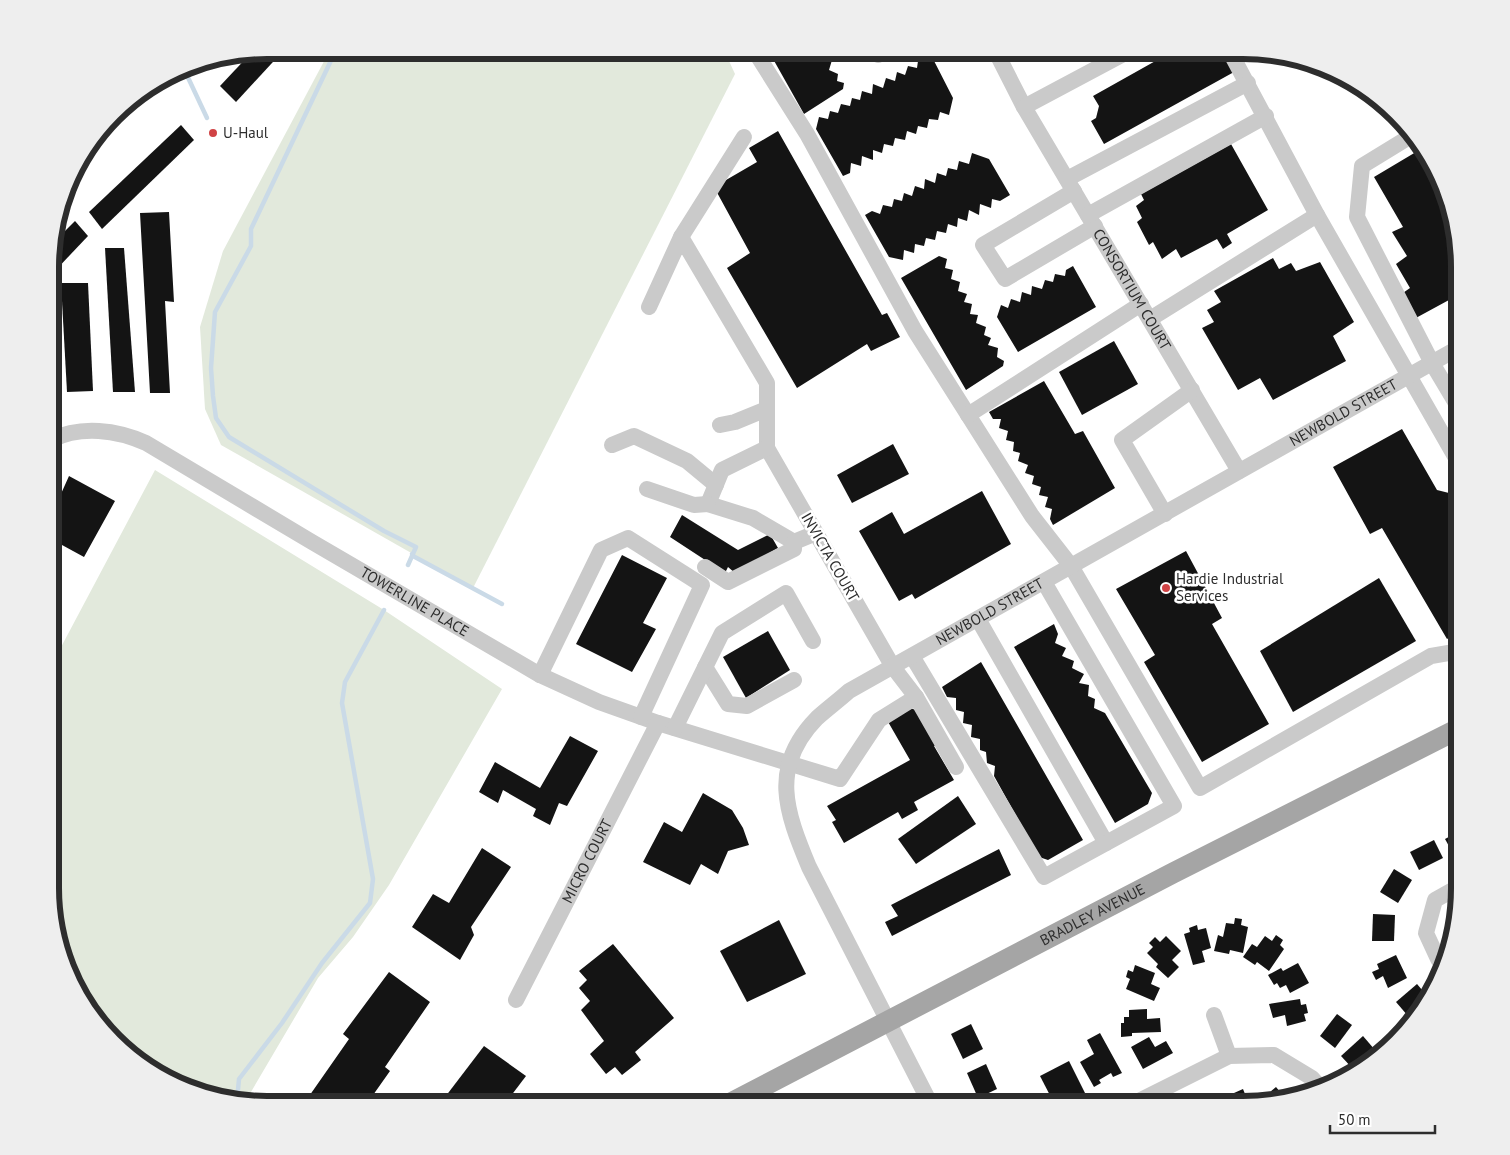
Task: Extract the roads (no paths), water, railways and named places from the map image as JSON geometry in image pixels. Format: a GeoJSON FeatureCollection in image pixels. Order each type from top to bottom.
{"type":"FeatureCollection","features":[{"type":"Feature","properties":{"kind":"main road","name":"BRADLEY AVENUE"},"geometry":{"type":"LineString","coordinates":[[744,1096],[1173,873],[1451,733]]}},
{"type":"Feature","properties":{"kind":"street"},"geometry":{"type":"LineString","coordinates":[[760,59],[806,134],[915,331],[1032,516],[1071,566],[1200,788],[1431,656],[1451,653]]}},
{"type":"Feature","properties":{"kind":"street","name":"CONSORTIUM COURT"},"geometry":{"type":"LineString","coordinates":[[1000,59],[1024,107],[1239,472]]}},
{"type":"Feature","properties":{"kind":"street"},"geometry":{"type":"LineString","coordinates":[[1024,107],[1114,59]]}},
{"type":"Feature","properties":{"kind":"street"},"geometry":{"type":"LineString","coordinates":[[1234,59],[1317,215],[1451,450]]}},
{"type":"Feature","properties":{"kind":"street"},"geometry":{"type":"LineString","coordinates":[[1248,83],[1071,185],[983,244],[1005,279],[1092,221],[1266,116]]}},
{"type":"Feature","properties":{"kind":"street"},"geometry":{"type":"LineString","coordinates":[[649,307],[681,237],[744,138]]}},
{"type":"Feature","properties":{"kind":"street"},"geometry":{"type":"LineString","coordinates":[[1407,139],[1362,166],[1357,217],[1432,363],[1451,395]]}},
{"type":"Feature","properties":{"kind":"street"},"geometry":{"type":"LineString","coordinates":[[1150,319],[1317,215]]}},
{"type":"Feature","properties":{"kind":"street"},"geometry":{"type":"LineString","coordinates":[[681,237],[767,383],[767,448],[722,470],[708,504]]}},
{"type":"Feature","properties":{"kind":"street"},"geometry":{"type":"LineString","coordinates":[[968,415],[1141,304]]}},
{"type":"Feature","properties":{"kind":"street","name":"NEWBOLD STREET"},"geometry":{"type":"LineString","coordinates":[[927,1096],[808,867],[793,828],[788,812],[785,787],[789,764],[801,738],[817,718],[849,691],[1408,376],[1451,354]]}},
{"type":"Feature","properties":{"kind":"street"},"geometry":{"type":"LineString","coordinates":[[1164,514],[1122,440],[1192,390]]}},
{"type":"Feature","properties":{"kind":"street"},"geometry":{"type":"LineString","coordinates":[[720,425],[735,422],[767,409]]}},
{"type":"Feature","properties":{"kind":"street","name":"TOWERLINE PLACE"},"geometry":{"type":"LineString","coordinates":[[59,438],[80,432],[97,431],[114,432],[146,442],[312,542],[540,675],[599,702],[658,723],[789,764],[840,779],[879,720],[916,697]]}},
{"type":"Feature","properties":{"kind":"street"},"geometry":{"type":"LineString","coordinates":[[612,445],[634,436],[687,462],[716,485]]}},
{"type":"Feature","properties":{"kind":"street","name":"INVICTA COURT"},"geometry":{"type":"LineString","coordinates":[[767,448],[893,667],[916,697],[956,767]]}},
{"type":"Feature","properties":{"kind":"street"},"geometry":{"type":"LineString","coordinates":[[647,489],[694,505],[708,504],[753,518],[794,542]]}},
{"type":"Feature","properties":{"kind":"street"},"geometry":{"type":"LineString","coordinates":[[794,542],[816,533]]}},
{"type":"Feature","properties":{"kind":"street"},"geometry":{"type":"LineString","coordinates":[[540,675],[601,550],[628,538],[702,585],[641,717]]}},
{"type":"Feature","properties":{"kind":"street"},"geometry":{"type":"LineString","coordinates":[[704,566],[728,582],[794,549],[794,542]]}},
{"type":"Feature","properties":{"kind":"street"},"geometry":{"type":"LineString","coordinates":[[912,656],[1044,877],[1174,806],[1044,582]]}},
{"type":"Feature","properties":{"kind":"street"},"geometry":{"type":"LineString","coordinates":[[675,728],[722,633],[786,594],[813,641]]}},
{"type":"Feature","properties":{"kind":"street"},"geometry":{"type":"LineString","coordinates":[[978,619],[1106,843]]}},
{"type":"Feature","properties":{"kind":"street"},"geometry":{"type":"LineString","coordinates":[[705,667],[728,704],[747,706],[794,680]]}},
{"type":"Feature","properties":{"kind":"street","name":"MICRO COURT"},"geometry":{"type":"LineString","coordinates":[[516,1000],[658,723]]}},
{"type":"Feature","properties":{"kind":"street"},"geometry":{"type":"LineString","coordinates":[[1438,959],[1426,933],[1435,900],[1451,891]]}},
{"type":"Feature","properties":{"kind":"street"},"geometry":{"type":"LineString","coordinates":[[1214,1015],[1229,1056]]}},
{"type":"Feature","properties":{"kind":"street"},"geometry":{"type":"LineString","coordinates":[[1149,1096],[1229,1056],[1274,1055],[1312,1078],[1316,1083]]}},
{"type":"Feature","properties":{"kind":"waterway"},"geometry":{"type":"LineString","coordinates":[[332,59],[251,229],[251,246],[215,312],[211,368],[216,418],[229,437],[384,531],[416,547],[408,565]]}},
{"type":"Feature","properties":{"kind":"waterway"},"geometry":{"type":"LineString","coordinates":[[187,75],[207,118]]}},
{"type":"Feature","properties":{"kind":"waterway"},"geometry":{"type":"LineString","coordinates":[[412,554],[502,604]]}},
{"type":"Feature","properties":{"kind":"waterway"},"geometry":{"type":"LineString","coordinates":[[238,1094],[239,1079],[282,1023],[322,963],[370,903],[373,879],[342,703],[345,682],[384,610]]}},
{"type":"Feature","properties":{"kind":"place","name":"U-Haul"},"geometry":{"type":"Point","coordinates":[213,133]}},
{"type":"Feature","properties":{"kind":"place","name":"Hardie Industrial Services"},"geometry":{"type":"Point","coordinates":[1166,588]}}]}
